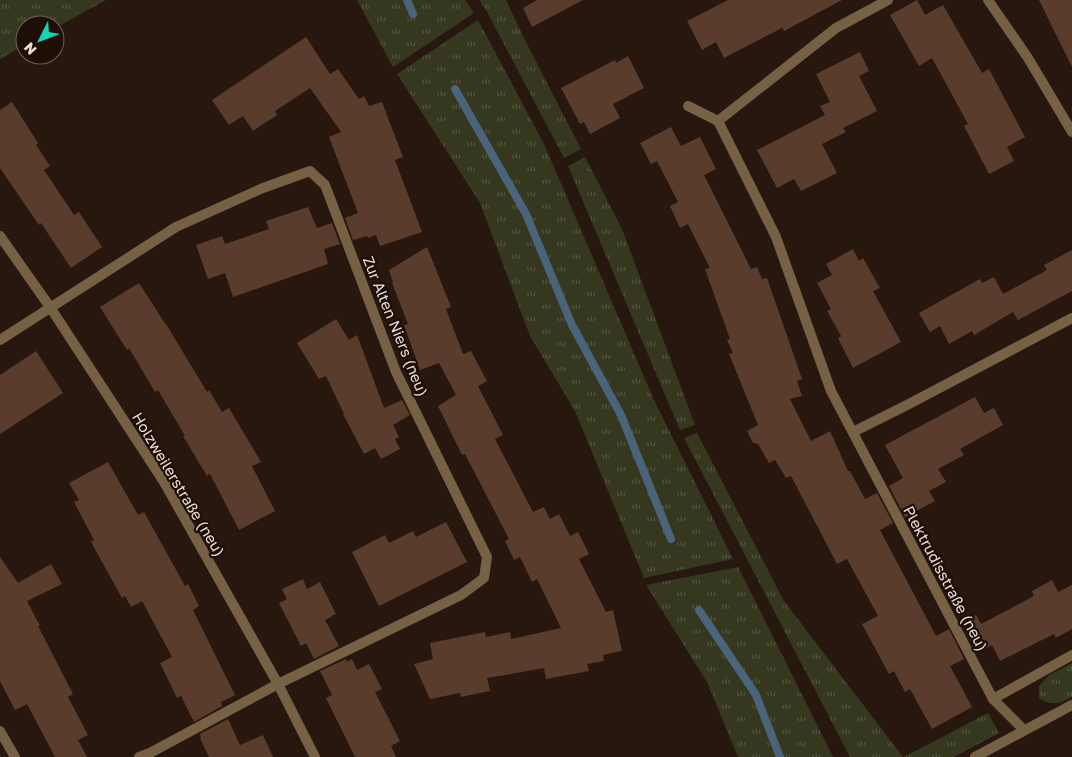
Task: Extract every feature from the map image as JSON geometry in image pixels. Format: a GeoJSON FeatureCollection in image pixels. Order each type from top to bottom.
{"type":"FeatureCollection","features":[{"type":"Feature","properties":{"kind":"street"},"geometry":{"type":"LineString","coordinates":[[688,106],[718,121],[836,28],[888,0]]}},
{"type":"Feature","properties":{"kind":"street"},"geometry":{"type":"LineString","coordinates":[[988,0],[1028,58],[1072,132]]}},
{"type":"Feature","properties":{"kind":"street","name":"Plektrudisstraße (neu)"},"geometry":{"type":"LineString","coordinates":[[718,121],[776,237],[831,391],[993,699],[1024,730]]}},
{"type":"Feature","properties":{"kind":"street","name":"Zur Alten Niers (neu)"},"geometry":{"type":"LineString","coordinates":[[50,307],[176,227],[263,188],[310,171],[325,186],[396,372],[487,557],[484,578],[462,595],[278,684]]}},
{"type":"Feature","properties":{"kind":"street","name":"Holzweilerstraße (neu)"},"geometry":{"type":"LineString","coordinates":[[0,236],[50,307],[164,482],[278,684],[315,757]]}},
{"type":"Feature","properties":{"kind":"street"},"geometry":{"type":"LineString","coordinates":[[0,340],[50,307]]}},
{"type":"Feature","properties":{"kind":"street"},"geometry":{"type":"LineString","coordinates":[[853,432],[1072,318]]}},
{"type":"Feature","properties":{"kind":"street"},"geometry":{"type":"LineString","coordinates":[[993,699],[1072,655]]}},
{"type":"Feature","properties":{"kind":"street"},"geometry":{"type":"LineString","coordinates":[[139,757],[150,754],[278,684]]}},
{"type":"Feature","properties":{"kind":"street"},"geometry":{"type":"LineString","coordinates":[[975,757],[1072,705]]}},
{"type":"Feature","properties":{"kind":"street"},"geometry":{"type":"LineString","coordinates":[[0,731],[14,757]]}},
{"type":"Feature","properties":{"kind":"green space"},"geometry":{"type":"Polygon","coordinates":[[[0,0],[106,0],[65,23],[65,15],[15,15],[15,51],[0,59],[0,0]]]}},
{"type":"Feature","properties":{"kind":"green space"},"geometry":{"type":"Polygon","coordinates":[[[357,0],[465,0],[474,13],[393,67],[357,0]]]}},
{"type":"Feature","properties":{"kind":"green space"},"geometry":{"type":"Polygon","coordinates":[[[479,0],[506,0],[581,149],[564,158],[479,0]]]}},
{"type":"Feature","properties":{"kind":"green space"},"geometry":{"type":"Polygon","coordinates":[[[478,20],[544,144],[654,400],[733,559],[644,578],[575,411],[530,336],[480,203],[397,74],[478,20]]]}},
{"type":"Feature","properties":{"kind":"green space"},"geometry":{"type":"Polygon","coordinates":[[[585,157],[622,229],[695,425],[680,430],[568,166],[585,157]]]}},
{"type":"Feature","properties":{"kind":"green space"},"geometry":{"type":"Polygon","coordinates":[[[697,433],[784,601],[903,757],[850,757],[684,438],[697,433]]]}},
{"type":"Feature","properties":{"kind":"green space"},"geometry":{"type":"Polygon","coordinates":[[[738,567],[833,757],[738,757],[707,682],[646,585],[738,567]]]}},
{"type":"Feature","properties":{"kind":"green space"},"geometry":{"type":"Polygon","coordinates":[[[1072,663],[1072,697],[1056,703],[1039,698],[1039,686],[1049,675],[1072,663]]]}},
{"type":"Feature","properties":{"kind":"green space"},"geometry":{"type":"Polygon","coordinates":[[[988,713],[999,733],[954,757],[904,757],[988,713]]]}},
{"type":"Feature","properties":{"kind":"building"},"geometry":{"type":"Polygon","coordinates":[[[537,0],[583,0],[532,27],[523,8],[537,0]]]}},
{"type":"Feature","properties":{"kind":"building"},"geometry":{"type":"Polygon","coordinates":[[[728,0],[842,0],[784,31],[782,28],[724,58],[716,42],[702,50],[687,21],[728,0]]]}},
{"type":"Feature","properties":{"kind":"building"},"geometry":{"type":"Polygon","coordinates":[[[917,0],[925,15],[943,5],[982,73],[989,69],[1025,137],[1007,147],[1014,161],[989,174],[964,126],[968,124],[932,58],[919,66],[890,15],[917,0]]]}},
{"type":"Feature","properties":{"kind":"building"},"geometry":{"type":"Polygon","coordinates":[[[1039,0],[1072,0],[1072,67],[1039,0]]]}},
{"type":"Feature","properties":{"kind":"building"},"geometry":{"type":"Polygon","coordinates":[[[306,37],[330,74],[338,69],[359,99],[364,96],[369,106],[382,102],[403,157],[395,160],[422,232],[380,246],[376,235],[353,240],[345,218],[358,213],[329,137],[341,132],[310,88],[275,111],[277,115],[253,131],[243,116],[229,125],[212,100],[306,37]]]}},
{"type":"Feature","properties":{"kind":"building"},"geometry":{"type":"Polygon","coordinates":[[[860,52],[869,71],[859,76],[877,111],[843,128],[846,132],[822,144],[837,173],[801,191],[794,179],[777,188],[757,150],[825,115],[820,106],[830,102],[816,74],[860,52]]]}},
{"type":"Feature","properties":{"kind":"building"},"geometry":{"type":"Polygon","coordinates":[[[628,56],[644,88],[613,104],[620,118],[590,134],[584,122],[580,124],[561,88],[615,60],[616,63],[628,56]]]}},
{"type":"Feature","properties":{"kind":"building"},"geometry":{"type":"Polygon","coordinates":[[[12,102],[50,166],[44,170],[74,215],[79,212],[102,247],[71,268],[41,223],[39,225],[0,168],[0,110],[12,102]]]}},
{"type":"Feature","properties":{"kind":"building"},"geometry":{"type":"Polygon","coordinates":[[[671,127],[681,146],[700,137],[716,169],[704,175],[751,269],[757,267],[762,279],[767,278],[802,379],[797,381],[802,396],[790,399],[811,441],[830,431],[848,471],[850,471],[865,499],[877,493],[893,523],[880,530],[936,636],[949,629],[964,659],[950,666],[972,707],[932,729],[910,689],[905,692],[894,671],[889,674],[862,624],[878,616],[847,559],[837,564],[791,476],[786,478],[775,460],[769,463],[758,444],[753,443],[747,431],[758,425],[729,354],[733,353],[727,340],[730,339],[705,269],[710,268],[688,224],[680,228],[670,206],[678,202],[657,161],[651,164],[640,143],[671,127]]]}},
{"type":"Feature","properties":{"kind":"building"},"geometry":{"type":"Polygon","coordinates":[[[308,207],[317,228],[332,223],[340,244],[324,249],[328,264],[233,297],[225,273],[208,279],[196,245],[222,236],[225,244],[269,229],[266,221],[308,207]]]}},
{"type":"Feature","properties":{"kind":"building"},"geometry":{"type":"Polygon","coordinates":[[[427,247],[451,307],[446,309],[463,354],[471,351],[487,381],[478,386],[503,435],[495,439],[533,512],[544,507],[550,519],[559,514],[570,536],[578,532],[589,554],[579,559],[606,612],[613,610],[622,651],[603,655],[604,661],[587,664],[589,671],[546,679],[544,668],[487,678],[490,691],[461,697],[460,693],[430,699],[414,664],[433,659],[430,643],[485,632],[486,637],[510,632],[511,639],[561,628],[537,579],[532,582],[520,557],[514,560],[505,541],[509,539],[465,454],[462,455],[438,406],[456,395],[439,363],[420,370],[404,325],[408,324],[389,270],[427,247]]]}},
{"type":"Feature","properties":{"kind":"building"},"geometry":{"type":"Polygon","coordinates":[[[853,249],[859,261],[863,258],[880,288],[873,291],[901,342],[853,368],[838,338],[841,336],[827,311],[831,309],[817,283],[832,275],[826,264],[853,249]]]}},
{"type":"Feature","properties":{"kind":"building"},"geometry":{"type":"Polygon","coordinates":[[[1072,250],[1072,291],[1018,320],[1013,312],[974,335],[972,331],[949,344],[940,326],[930,332],[919,313],[980,279],[982,283],[994,277],[1003,294],[1047,270],[1044,265],[1072,250]]]}},
{"type":"Feature","properties":{"kind":"building"},"geometry":{"type":"Polygon","coordinates":[[[139,283],[207,392],[209,390],[222,412],[229,408],[261,462],[252,466],[275,511],[239,530],[210,474],[207,476],[158,390],[155,392],[129,348],[127,350],[100,307],[139,283]]]}},
{"type":"Feature","properties":{"kind":"building"},"geometry":{"type":"Polygon","coordinates":[[[336,319],[349,340],[357,335],[384,408],[402,400],[410,415],[393,425],[399,437],[395,439],[400,449],[381,459],[375,448],[364,454],[326,376],[319,379],[297,343],[336,319]]]}},
{"type":"Feature","properties":{"kind":"building"},"geometry":{"type":"Polygon","coordinates":[[[36,351],[63,393],[0,434],[0,375],[36,351]]]}},
{"type":"Feature","properties":{"kind":"building"},"geometry":{"type":"Polygon","coordinates":[[[975,397],[984,413],[994,408],[1003,425],[960,449],[964,455],[938,469],[946,482],[929,491],[935,501],[905,517],[889,486],[903,478],[885,445],[975,397]]]}},
{"type":"Feature","properties":{"kind":"building"},"geometry":{"type":"Polygon","coordinates":[[[108,462],[138,515],[144,512],[185,586],[188,584],[199,606],[193,610],[235,695],[221,702],[222,706],[194,722],[181,696],[177,698],[160,663],[172,657],[142,601],[131,607],[125,596],[122,598],[91,542],[94,540],[74,502],[79,500],[69,483],[108,462]]]}},
{"type":"Feature","properties":{"kind":"building"},"geometry":{"type":"Polygon","coordinates":[[[446,522],[467,562],[379,606],[352,552],[385,535],[389,543],[413,531],[416,537],[446,522]]]}},
{"type":"Feature","properties":{"kind":"building"},"geometry":{"type":"Polygon","coordinates":[[[0,557],[18,583],[51,564],[62,584],[27,601],[73,694],[68,697],[88,735],[78,740],[87,757],[55,757],[27,704],[15,710],[0,681],[0,557]]]}},
{"type":"Feature","properties":{"kind":"building"},"geometry":{"type":"Polygon","coordinates":[[[303,579],[307,589],[320,582],[336,614],[325,620],[339,646],[314,659],[306,643],[301,646],[279,603],[287,599],[282,589],[303,579]]]}},
{"type":"Feature","properties":{"kind":"building"},"geometry":{"type":"Polygon","coordinates":[[[1052,580],[1058,592],[1072,585],[1072,629],[1056,638],[1054,634],[1000,661],[992,645],[977,653],[961,623],[976,615],[981,624],[1034,596],[1032,591],[1052,580]]]}},
{"type":"Feature","properties":{"kind":"building"},"geometry":{"type":"Polygon","coordinates":[[[346,659],[347,662],[352,659],[357,670],[369,664],[382,689],[375,692],[400,741],[391,746],[396,757],[355,757],[326,698],[332,695],[320,671],[346,659]]]}},
{"type":"Feature","properties":{"kind":"building"},"geometry":{"type":"Polygon","coordinates":[[[228,719],[240,745],[263,735],[273,757],[209,757],[200,734],[228,719]]]}},
{"type":"Feature","properties":{"kind":"waterway"},"geometry":{"type":"LineString","coordinates":[[407,0],[413,14]]}},
{"type":"Feature","properties":{"kind":"waterway"},"geometry":{"type":"LineString","coordinates":[[455,89],[526,214],[572,325],[621,415],[671,539]]}},
{"type":"Feature","properties":{"kind":"waterway"},"geometry":{"type":"LineString","coordinates":[[699,610],[756,695],[780,757]]}}]}
